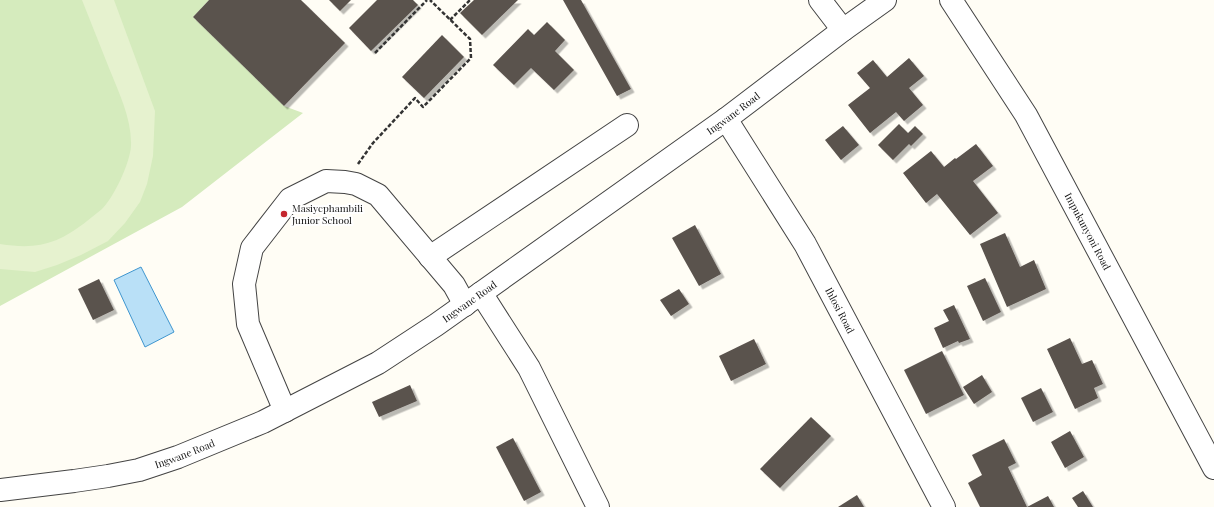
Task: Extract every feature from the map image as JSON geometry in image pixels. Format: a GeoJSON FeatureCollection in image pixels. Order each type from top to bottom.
{"type":"FeatureCollection","features":[{"type":"Feature","properties":{"kind":"street"},"geometry":{"type":"LineString","coordinates":[[820,0],[843,30]]}},
{"type":"Feature","properties":{"kind":"street","name":"Ingwane Road"},"geometry":{"type":"LineString","coordinates":[[0,490],[74,481],[140,470],[178,457],[263,422],[378,362],[436,326],[726,119],[885,0]]}},
{"type":"Feature","properties":{"kind":"street","name":"Impukunyoni Road"},"geometry":{"type":"LineString","coordinates":[[951,0],[1026,115],[1214,468]]}},
{"type":"Feature","properties":{"kind":"street","name":"Ihlosi Road"},"geometry":{"type":"LineString","coordinates":[[726,119],[805,244],[944,507]]}},
{"type":"Feature","properties":{"kind":"street"},"geometry":{"type":"LineString","coordinates":[[430,257],[627,125]]}},
{"type":"Feature","properties":{"kind":"street"},"geometry":{"type":"LineString","coordinates":[[285,411],[248,324],[244,284],[252,248],[290,199],[326,181],[356,184],[378,195],[454,285],[473,299],[529,368],[598,507]]}},
{"type":"Feature","properties":{"kind":"path"},"geometry":{"type":"LineString","coordinates":[[345,182],[373,143],[415,98],[423,107],[471,58],[470,39],[428,0],[375,53]]}},
{"type":"Feature","properties":{"kind":"path"},"geometry":{"type":"LineString","coordinates":[[450,20],[470,0]]}},
{"type":"Feature","properties":{"kind":"green space"},"geometry":{"type":"Polygon","coordinates":[[[0,0],[209,0],[193,17],[284,106],[303,113],[182,207],[0,306],[0,0]]]}},
{"type":"Feature","properties":{"kind":"green space"},"geometry":{"type":"Polygon","coordinates":[[[82,0],[114,0],[155,111],[153,156],[147,184],[140,202],[125,223],[108,241],[81,255],[35,272],[0,269],[0,244],[25,246],[56,240],[76,229],[102,209],[107,204],[116,188],[128,161],[131,136],[127,116],[121,97],[82,0]]]}},
{"type":"Feature","properties":{"kind":"water"},"geometry":{"type":"Polygon","coordinates":[[[141,267],[174,332],[145,347],[114,280],[141,267]]]}},
{"type":"Feature","properties":{"kind":"building"},"geometry":{"type":"Polygon","coordinates":[[[209,0],[301,0],[345,43],[284,106],[193,17],[209,0]]]}},
{"type":"Feature","properties":{"kind":"building"},"geometry":{"type":"Polygon","coordinates":[[[329,0],[351,0],[340,11],[329,0]]]}},
{"type":"Feature","properties":{"kind":"building"},"geometry":{"type":"Polygon","coordinates":[[[377,0],[413,0],[418,5],[371,51],[349,28],[377,0]]]}},
{"type":"Feature","properties":{"kind":"building"},"geometry":{"type":"Polygon","coordinates":[[[474,0],[518,0],[482,35],[460,13],[474,0]]]}},
{"type":"Feature","properties":{"kind":"building"},"geometry":{"type":"Polygon","coordinates":[[[563,0],[581,0],[631,89],[617,96],[563,0]]]}},
{"type":"Feature","properties":{"kind":"building"},"geometry":{"type":"Polygon","coordinates":[[[547,22],[565,40],[555,51],[574,70],[554,90],[531,68],[514,85],[493,65],[528,29],[534,35],[547,22]]]}},
{"type":"Feature","properties":{"kind":"building"},"geometry":{"type":"Polygon","coordinates":[[[442,35],[464,57],[424,98],[402,77],[442,35]]]}},
{"type":"Feature","properties":{"kind":"building"},"geometry":{"type":"Polygon","coordinates":[[[909,58],[924,76],[909,88],[923,105],[904,121],[896,112],[870,133],[848,105],[870,88],[857,73],[873,60],[887,77],[909,58]]]}},
{"type":"Feature","properties":{"kind":"building"},"geometry":{"type":"Polygon","coordinates":[[[899,124],[908,133],[915,126],[923,134],[911,146],[909,144],[893,160],[878,145],[899,124]]]}},
{"type":"Feature","properties":{"kind":"building"},"geometry":{"type":"Polygon","coordinates":[[[843,126],[859,145],[841,160],[825,140],[843,126]]]}},
{"type":"Feature","properties":{"kind":"building"},"geometry":{"type":"Polygon","coordinates":[[[976,144],[993,166],[973,181],[998,213],[970,235],[937,194],[926,203],[903,173],[931,151],[944,167],[976,144]]]}},
{"type":"Feature","properties":{"kind":"building"},"geometry":{"type":"Polygon","coordinates":[[[695,225],[721,274],[699,286],[672,238],[695,225]]]}},
{"type":"Feature","properties":{"kind":"building"},"geometry":{"type":"Polygon","coordinates":[[[1005,233],[1020,267],[1034,260],[1046,289],[1007,307],[980,244],[1005,233]]]}},
{"type":"Feature","properties":{"kind":"building"},"geometry":{"type":"Polygon","coordinates":[[[985,278],[1001,312],[983,321],[967,286],[985,278]]]}},
{"type":"Feature","properties":{"kind":"building"},"geometry":{"type":"Polygon","coordinates":[[[99,279],[114,310],[93,320],[78,289],[99,279]]]}},
{"type":"Feature","properties":{"kind":"building"},"geometry":{"type":"Polygon","coordinates":[[[679,289],[689,304],[671,316],[660,300],[679,289]]]}},
{"type":"Feature","properties":{"kind":"building"},"geometry":{"type":"Polygon","coordinates":[[[954,305],[970,339],[959,343],[958,341],[943,348],[934,328],[949,321],[943,310],[954,305]]]}},
{"type":"Feature","properties":{"kind":"building"},"geometry":{"type":"Polygon","coordinates":[[[1070,338],[1082,364],[1092,360],[1103,384],[1094,388],[1098,398],[1075,409],[1047,349],[1070,338]]]}},
{"type":"Feature","properties":{"kind":"building"},"geometry":{"type":"Polygon","coordinates":[[[754,339],[766,364],[731,381],[719,356],[754,339]]]}},
{"type":"Feature","properties":{"kind":"building"},"geometry":{"type":"Polygon","coordinates":[[[942,351],[964,395],[926,414],[904,370],[942,351]]]}},
{"type":"Feature","properties":{"kind":"building"},"geometry":{"type":"Polygon","coordinates":[[[982,375],[992,392],[974,404],[963,387],[982,375]]]}},
{"type":"Feature","properties":{"kind":"building"},"geometry":{"type":"Polygon","coordinates":[[[410,385],[417,401],[379,417],[372,402],[410,385]]]}},
{"type":"Feature","properties":{"kind":"building"},"geometry":{"type":"Polygon","coordinates":[[[1041,388],[1053,412],[1033,422],[1021,398],[1041,388]]]}},
{"type":"Feature","properties":{"kind":"building"},"geometry":{"type":"Polygon","coordinates":[[[811,417],[831,436],[780,488],[760,469],[811,417]]]}},
{"type":"Feature","properties":{"kind":"building"},"geometry":{"type":"Polygon","coordinates":[[[1070,431],[1084,457],[1065,468],[1051,442],[1070,431]]]}},
{"type":"Feature","properties":{"kind":"building"},"geometry":{"type":"Polygon","coordinates":[[[513,438],[541,492],[524,501],[496,447],[513,438]]]}},
{"type":"Feature","properties":{"kind":"building"},"geometry":{"type":"Polygon","coordinates":[[[1004,439],[1016,463],[1008,467],[1027,507],[980,507],[968,483],[982,475],[972,455],[1004,439]]]}},
{"type":"Feature","properties":{"kind":"building"},"geometry":{"type":"Polygon","coordinates":[[[1083,491],[1093,507],[1078,507],[1072,498],[1083,491]]]}},
{"type":"Feature","properties":{"kind":"building"},"geometry":{"type":"Polygon","coordinates":[[[857,495],[864,507],[838,507],[857,495]]]}},
{"type":"Feature","properties":{"kind":"building"},"geometry":{"type":"Polygon","coordinates":[[[1048,496],[1054,507],[1027,507],[1048,496]]]}},
{"type":"Feature","properties":{"kind":"place","name":"Masiyephambili Junior School"},"geometry":{"type":"Point","coordinates":[284,214]}}]}
